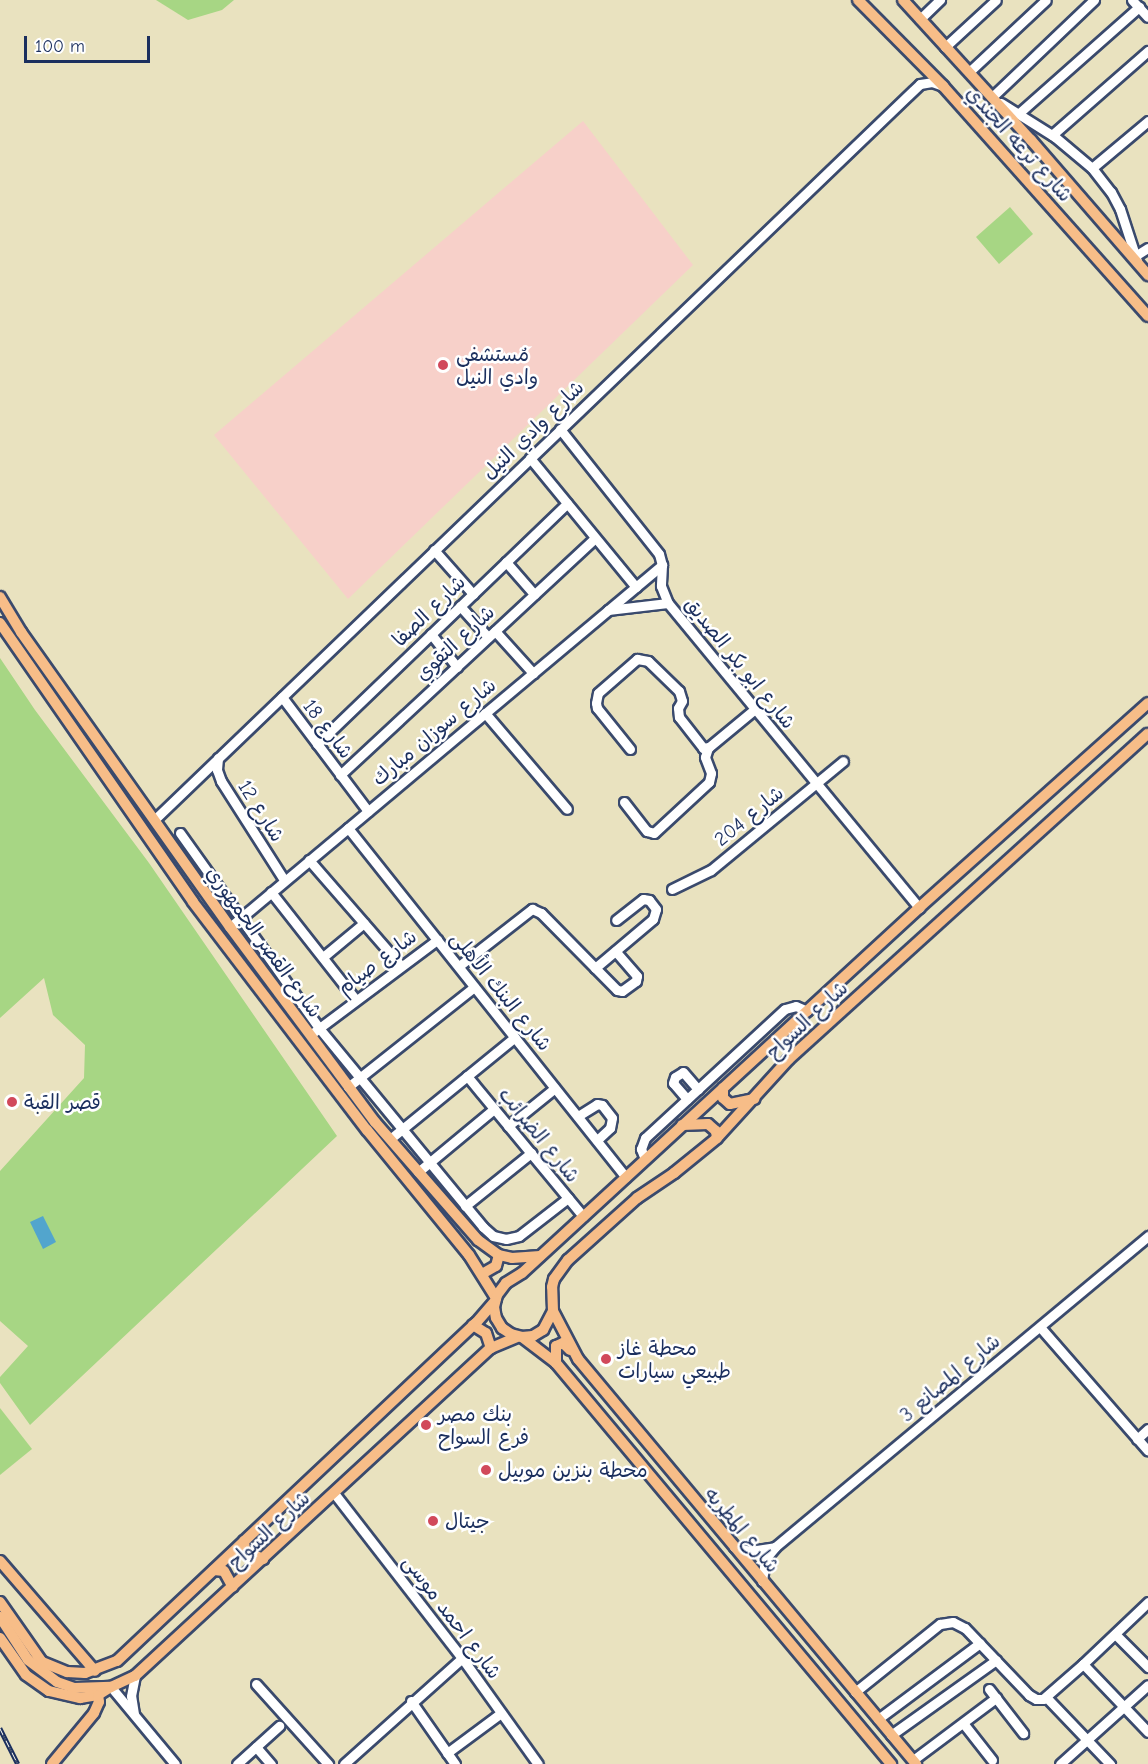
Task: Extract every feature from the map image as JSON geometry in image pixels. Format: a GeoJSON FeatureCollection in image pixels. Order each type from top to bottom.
{"type":"FeatureCollection","features":[{"type":"Feature","properties":{"kind":"main road","name":"شارع ترعه الجندي"},"geometry":{"type":"LineString","coordinates":[[858,0],[943,86],[1146,311]]}},
{"type":"Feature","properties":{"kind":"main road","name":"شارع ترعه الجندي"},"geometry":{"type":"LineString","coordinates":[[903,0],[993,98],[1148,275]]}},
{"type":"Feature","properties":{"kind":"main road","name":"شارع القصر الجمهوري"},"geometry":{"type":"LineString","coordinates":[[0,597],[21,632],[230,927],[314,1032],[348,1087],[478,1240],[499,1255]]}},
{"type":"Feature","properties":{"kind":"main road","name":"شارع القصر الجمهوري"},"geometry":{"type":"LineString","coordinates":[[0,623],[193,902],[482,1274],[495,1300]]}},
{"type":"Feature","properties":{"kind":"main road","name":"شارع السواح"},"geometry":{"type":"LineString","coordinates":[[32,1658],[67,1672],[95,1671],[128,1653],[244,1540],[473,1326],[506,1283],[540,1256],[919,908],[1148,703]]}},
{"type":"Feature","properties":{"kind":"main road"},"geometry":{"type":"LineString","coordinates":[[1136,714],[1148,709]]}},
{"type":"Feature","properties":{"kind":"main road","name":"شارع السواح"},"geometry":{"type":"LineString","coordinates":[[32,1658],[49,1677],[74,1688],[111,1687],[135,1676],[491,1348],[519,1337],[533,1336],[543,1330],[553,1311],[552,1287],[559,1270],[568,1260],[637,1198],[674,1173],[717,1138],[789,1059],[1148,734]]}},
{"type":"Feature","properties":{"kind":"main road"},"geometry":{"type":"LineString","coordinates":[[723,1088],[723,1098],[730,1104],[754,1099]]}},
{"type":"Feature","properties":{"kind":"main road"},"geometry":{"type":"LineString","coordinates":[[682,1125],[708,1124],[716,1131],[717,1138]]}},
{"type":"Feature","properties":{"kind":"main road"},"geometry":{"type":"LineString","coordinates":[[482,1274],[496,1266],[499,1255],[526,1258],[540,1256]]}},
{"type":"Feature","properties":{"kind":"main road"},"geometry":{"type":"LineString","coordinates":[[495,1300],[494,1312],[498,1323],[506,1331],[519,1337]]}},
{"type":"Feature","properties":{"kind":"main road","name":"شارع المطريه"},"geometry":{"type":"LineString","coordinates":[[553,1311],[574,1354],[914,1762]]}},
{"type":"Feature","properties":{"kind":"main road"},"geometry":{"type":"LineString","coordinates":[[473,1326],[486,1334],[491,1348]]}},
{"type":"Feature","properties":{"kind":"main road","name":"شارع المطريه"},"geometry":{"type":"LineString","coordinates":[[519,1337],[556,1363],[891,1764]]}},
{"type":"Feature","properties":{"kind":"main road"},"geometry":{"type":"LineString","coordinates":[[556,1363],[555,1348],[558,1344],[563,1343],[574,1354]]}},
{"type":"Feature","properties":{"kind":"main road"},"geometry":{"type":"LineString","coordinates":[[244,1540],[245,1551],[263,1559]]}},
{"type":"Feature","properties":{"kind":"main road"},"geometry":{"type":"LineString","coordinates":[[0,1561],[95,1671]]}},
{"type":"Feature","properties":{"kind":"main road"},"geometry":{"type":"LineString","coordinates":[[213,1570],[224,1571],[234,1587]]}},
{"type":"Feature","properties":{"kind":"main road"},"geometry":{"type":"LineString","coordinates":[[0,1602],[32,1658]]}},
{"type":"Feature","properties":{"kind":"main road"},"geometry":{"type":"LineString","coordinates":[[0,1617],[32,1658]]}},
{"type":"Feature","properties":{"kind":"main road"},"geometry":{"type":"LineString","coordinates":[[0,1638],[19,1667],[34,1682],[59,1694],[80,1698],[98,1695],[111,1687]]}},
{"type":"Feature","properties":{"kind":"main road"},"geometry":{"type":"LineString","coordinates":[[52,1764],[94,1713],[99,1702],[98,1695]]}},
{"type":"Feature","properties":{"kind":"street"},"geometry":{"type":"LineString","coordinates":[[920,19],[940,0]]}},
{"type":"Feature","properties":{"kind":"street"},"geometry":{"type":"LineString","coordinates":[[945,48],[996,0]]}},
{"type":"Feature","properties":{"kind":"street"},"geometry":{"type":"LineString","coordinates":[[969,72],[1046,0]]}},
{"type":"Feature","properties":{"kind":"street"},"geometry":{"type":"LineString","coordinates":[[1094,0],[993,98],[1052,135],[1092,168],[1120,209],[1136,260],[1148,248]]}},
{"type":"Feature","properties":{"kind":"street"},"geometry":{"type":"LineString","coordinates":[[1018,114],[1135,3],[1148,17]]}},
{"type":"Feature","properties":{"kind":"street"},"geometry":{"type":"LineString","coordinates":[[1052,135],[1148,51]]}},
{"type":"Feature","properties":{"kind":"street","name":"شارع وادي النيل"},"geometry":{"type":"LineString","coordinates":[[154,820],[920,84],[932,82],[943,86]]}},
{"type":"Feature","properties":{"kind":"street"},"geometry":{"type":"LineString","coordinates":[[1092,168],[1148,122]]}},
{"type":"Feature","properties":{"kind":"street","name":"شارع ابو بكر الصديق"},"geometry":{"type":"LineString","coordinates":[[560,429],[659,554],[662,565],[661,586],[668,603],[919,908]]}},
{"type":"Feature","properties":{"kind":"street"},"geometry":{"type":"LineString","coordinates":[[530,458],[636,587]]}},
{"type":"Feature","properties":{"kind":"street","name":"شارع الصفا"},"geometry":{"type":"LineString","coordinates":[[317,744],[567,503]]}},
{"type":"Feature","properties":{"kind":"street","name":"شارع التقوي"},"geometry":{"type":"LineString","coordinates":[[340,775],[595,538]]}},
{"type":"Feature","properties":{"kind":"street"},"geometry":{"type":"LineString","coordinates":[[434,549],[472,594]]}},
{"type":"Feature","properties":{"kind":"street"},"geometry":{"type":"LineString","coordinates":[[506,562],[534,594]]}},
{"type":"Feature","properties":{"kind":"street","name":"شارع سوزان مبارك"},"geometry":{"type":"LineString","coordinates":[[230,927],[662,565]]}},
{"type":"Feature","properties":{"kind":"street"},"geometry":{"type":"LineString","coordinates":[[608,610],[668,603]]}},
{"type":"Feature","properties":{"kind":"street"},"geometry":{"type":"LineString","coordinates":[[460,606],[533,673]]}},
{"type":"Feature","properties":{"kind":"street"},"geometry":{"type":"LineString","coordinates":[[431,634],[457,667]]}},
{"type":"Feature","properties":{"kind":"street"},"geometry":{"type":"LineString","coordinates":[[630,749],[597,708],[596,703],[598,693],[633,660],[645,659],[679,691],[682,700],[678,708],[679,717],[701,746],[708,748]]}},
{"type":"Feature","properties":{"kind":"street","name":"شارع 18"},"geometry":{"type":"LineString","coordinates":[[282,697],[368,811]]}},
{"type":"Feature","properties":{"kind":"street"},"geometry":{"type":"LineString","coordinates":[[624,802],[647,831],[654,833],[709,782],[711,773],[705,757],[708,748],[754,709]]}},
{"type":"Feature","properties":{"kind":"street"},"geometry":{"type":"LineString","coordinates":[[485,713],[567,809]]}},
{"type":"Feature","properties":{"kind":"street","name":"شارع 12"},"geometry":{"type":"LineString","coordinates":[[218,758],[217,770],[221,781],[284,880]]}},
{"type":"Feature","properties":{"kind":"street","name":"شارع 204"},"geometry":{"type":"LineString","coordinates":[[672,889],[711,870],[843,761]]}},
{"type":"Feature","properties":{"kind":"street","name":"شارع البنك الأهلى"},"geometry":{"type":"LineString","coordinates":[[348,828],[626,1177]]}},
{"type":"Feature","properties":{"kind":"street"},"geometry":{"type":"LineString","coordinates":[[180,833],[240,918],[314,1032],[360,1078],[465,1206],[493,1236],[506,1239],[519,1236],[568,1198]]}},
{"type":"Feature","properties":{"kind":"street"},"geometry":{"type":"LineString","coordinates":[[309,860],[401,966]]}},
{"type":"Feature","properties":{"kind":"street"},"geometry":{"type":"LineString","coordinates":[[272,892],[357,1000]]}},
{"type":"Feature","properties":{"kind":"street"},"geometry":{"type":"LineString","coordinates":[[595,968],[653,920],[656,909],[649,900],[643,899],[616,920]]}},
{"type":"Feature","properties":{"kind":"street"},"geometry":{"type":"LineString","coordinates":[[459,966],[529,910],[541,913],[617,990],[625,990],[636,981],[637,976],[615,951]]}},
{"type":"Feature","properties":{"kind":"street"},"geometry":{"type":"LineString","coordinates":[[323,957],[364,923]]}},
{"type":"Feature","properties":{"kind":"street","name":"شارع صيام"},"geometry":{"type":"LineString","coordinates":[[314,1032],[437,940]]}},
{"type":"Feature","properties":{"kind":"street"},"geometry":{"type":"LineString","coordinates":[[348,1087],[474,987]]}},
{"type":"Feature","properties":{"kind":"street"},"geometry":{"type":"LineString","coordinates":[[645,1159],[641,1149],[645,1138],[785,1009],[796,1006],[807,1011]]}},
{"type":"Feature","properties":{"kind":"street"},"geometry":{"type":"LineString","coordinates":[[390,1139],[515,1037]]}},
{"type":"Feature","properties":{"kind":"street"},"geometry":{"type":"LineString","coordinates":[[687,1099],[673,1083],[675,1077],[683,1072],[698,1089]]}},
{"type":"Feature","properties":{"kind":"street","name":"شارع الضرائب"},"geometry":{"type":"LineString","coordinates":[[467,1076],[583,1216]]}},
{"type":"Feature","properties":{"kind":"street"},"geometry":{"type":"LineString","coordinates":[[508,1126],[555,1088]]}},
{"type":"Feature","properties":{"kind":"street"},"geometry":{"type":"LineString","coordinates":[[578,1116],[597,1104],[602,1105],[612,1118],[610,1128],[597,1140]]}},
{"type":"Feature","properties":{"kind":"street"},"geometry":{"type":"LineString","coordinates":[[418,1172],[494,1109]]}},
{"type":"Feature","properties":{"kind":"street"},"geometry":{"type":"LineString","coordinates":[[465,1206],[531,1153]]}},
{"type":"Feature","properties":{"kind":"street","name":"شارع المصانع 3"},"geometry":{"type":"LineString","coordinates":[[762,1581],[765,1559],[775,1547],[1148,1236]]}},
{"type":"Feature","properties":{"kind":"street"},"geometry":{"type":"LineString","coordinates":[[1040,1327],[1148,1451]]}},
{"type":"Feature","properties":{"kind":"street"},"geometry":{"type":"LineString","coordinates":[[1137,1438],[1148,1430]]}},
{"type":"Feature","properties":{"kind":"street","name":"شارع احمد موسى"},"geometry":{"type":"LineString","coordinates":[[334,1493],[462,1658],[538,1764]]}},
{"type":"Feature","properties":{"kind":"street"},"geometry":{"type":"LineString","coordinates":[[734,1547],[758,1551],[775,1547]]}},
{"type":"Feature","properties":{"kind":"street"},"geometry":{"type":"LineString","coordinates":[[855,1692],[940,1624],[946,1622],[960,1624],[1032,1698],[1046,1697],[1147,1604]]}},
{"type":"Feature","properties":{"kind":"street"},"geometry":{"type":"LineString","coordinates":[[1115,1634],[1148,1667]]}},
{"type":"Feature","properties":{"kind":"street"},"geometry":{"type":"LineString","coordinates":[[878,1719],[980,1643]]}},
{"type":"Feature","properties":{"kind":"street"},"geometry":{"type":"LineString","coordinates":[[351,1762],[411,1701],[462,1658]]}},
{"type":"Feature","properties":{"kind":"street"},"geometry":{"type":"LineString","coordinates":[[891,1735],[996,1660]]}},
{"type":"Feature","properties":{"kind":"street"},"geometry":{"type":"LineString","coordinates":[[1083,1664],[1148,1732]]}},
{"type":"Feature","properties":{"kind":"street"},"geometry":{"type":"LineString","coordinates":[[135,1676],[131,1696],[135,1717]]}},
{"type":"Feature","properties":{"kind":"street"},"geometry":{"type":"LineString","coordinates":[[256,1684],[328,1764]]}},
{"type":"Feature","properties":{"kind":"street"},"geometry":{"type":"LineString","coordinates":[[1060,1764],[1148,1685]]}},
{"type":"Feature","properties":{"kind":"street"},"geometry":{"type":"LineString","coordinates":[[111,1687],[175,1764]]}},
{"type":"Feature","properties":{"kind":"street"},"geometry":{"type":"LineString","coordinates":[[989,1689],[1023,1733]]}},
{"type":"Feature","properties":{"kind":"street"},"geometry":{"type":"LineString","coordinates":[[1046,1697],[1110,1764]]}},
{"type":"Feature","properties":{"kind":"street"},"geometry":{"type":"LineString","coordinates":[[914,1762],[996,1698]]}},
{"type":"Feature","properties":{"kind":"street"},"geometry":{"type":"LineString","coordinates":[[411,1701],[454,1764]]}},
{"type":"Feature","properties":{"kind":"street"},"geometry":{"type":"LineString","coordinates":[[447,1753],[501,1713]]}},
{"type":"Feature","properties":{"kind":"street"},"geometry":{"type":"LineString","coordinates":[[963,1723],[992,1760]]}},
{"type":"Feature","properties":{"kind":"street"},"geometry":{"type":"LineString","coordinates":[[237,1764],[279,1726]]}},
{"type":"Feature","properties":{"kind":"street"},"geometry":{"type":"LineString","coordinates":[[256,1747],[271,1764]]}},
{"type":"Feature","properties":{"kind":"shaded area","name":"مُستشفى وادي النيل"},"geometry":{"type":"Polygon","coordinates":[[[583,121],[693,265],[348,599],[214,435],[583,121]]]}},
{"type":"Feature","properties":{"kind":"green space"},"geometry":{"type":"Polygon","coordinates":[[[156,0],[234,0],[222,10],[188,20],[156,0]]]}},
{"type":"Feature","properties":{"kind":"green space"},"geometry":{"type":"Polygon","coordinates":[[[1010,207],[1033,234],[999,264],[976,237],[1010,207]]]}},
{"type":"Feature","properties":{"kind":"green space"},"geometry":{"type":"Polygon","coordinates":[[[0,658],[35,710],[149,863],[337,1136],[30,1425],[0,1383],[0,1377],[28,1346],[0,1321],[0,1171],[84,1078],[85,1045],[53,1015],[44,978],[0,1018],[0,658]]]}},
{"type":"Feature","properties":{"kind":"green space"},"geometry":{"type":"Polygon","coordinates":[[[0,1408],[32,1449],[0,1475],[0,1408]]]}},
{"type":"Feature","properties":{"kind":"water"},"geometry":{"type":"Polygon","coordinates":[[[43,1216],[56,1242],[43,1249],[30,1222],[43,1216]]]}},
{"type":"Feature","properties":{"kind":"railway"},"geometry":{"type":"LineString","coordinates":[[0,1728],[18,1764]]}},
{"type":"Feature","properties":{"kind":"place","name":"مُستشفى وادي النيل"},"geometry":{"type":"Point","coordinates":[443,365]}},
{"type":"Feature","properties":{"kind":"place","name":"قصر القبة"},"geometry":{"type":"Point","coordinates":[12,1102]}},
{"type":"Feature","properties":{"kind":"place","name":"محطة غاز طبيعي سيارات"},"geometry":{"type":"Point","coordinates":[606,1359]}},
{"type":"Feature","properties":{"kind":"place","name":"بنك مصر فرع السواح"},"geometry":{"type":"Point","coordinates":[426,1425]}},
{"type":"Feature","properties":{"kind":"place","name":"محطة بنزين موبيل"},"geometry":{"type":"Point","coordinates":[486,1470]}},
{"type":"Feature","properties":{"kind":"place","name":"جيتال"},"geometry":{"type":"Point","coordinates":[433,1521]}}]}
